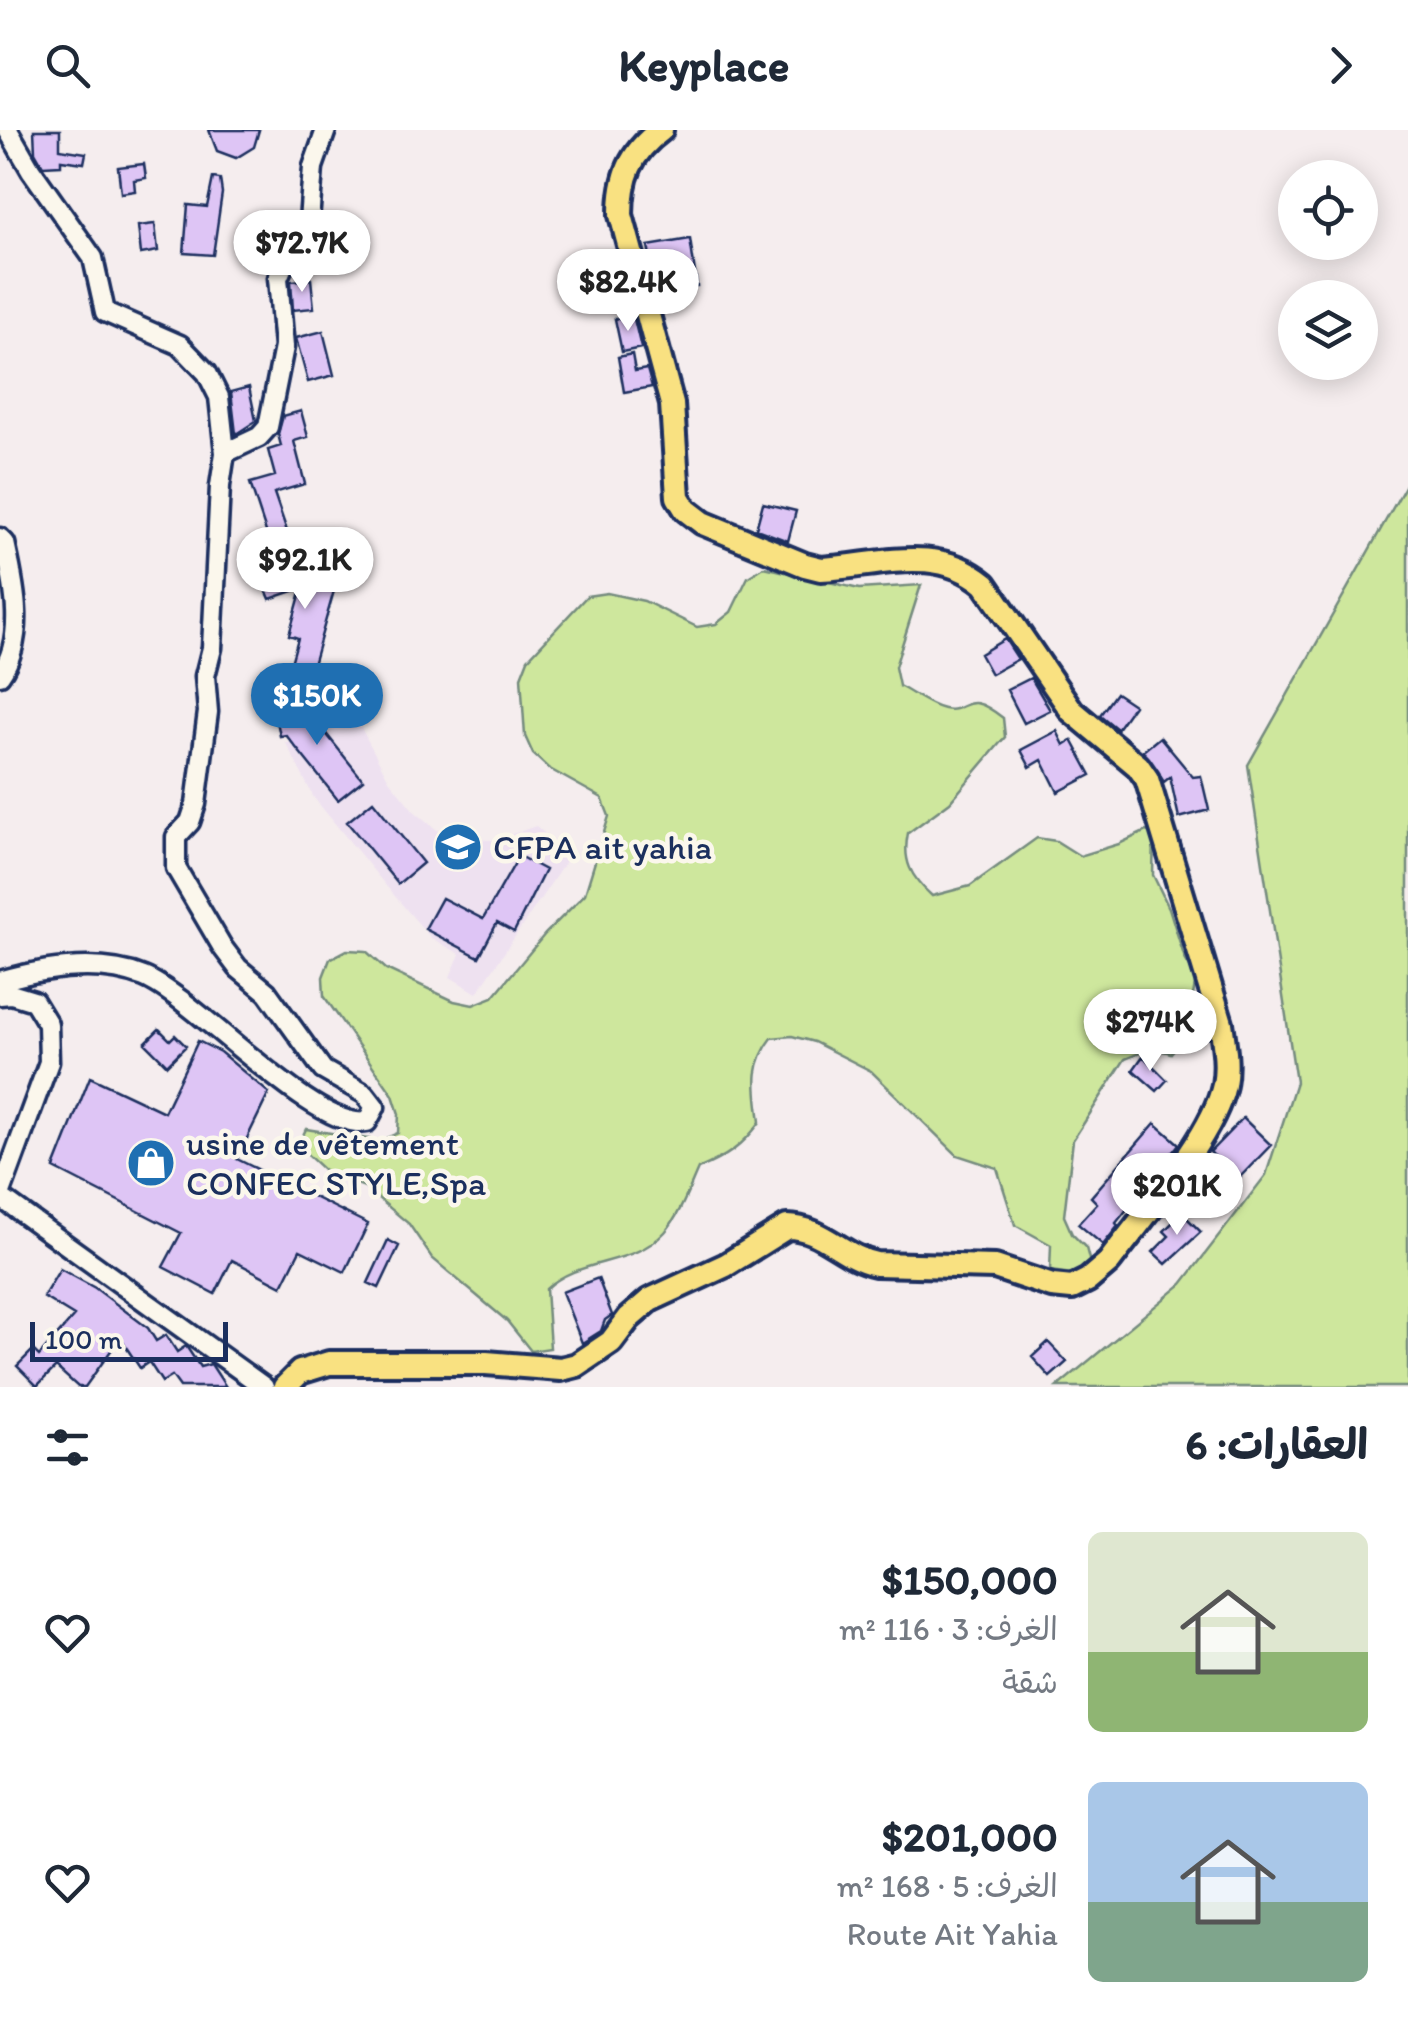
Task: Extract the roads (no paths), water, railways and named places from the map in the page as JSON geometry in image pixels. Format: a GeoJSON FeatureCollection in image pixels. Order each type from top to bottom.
{"type":"FeatureCollection","features":[{"type":"Feature","properties":{"kind":"main road"},"geometry":{"type":"LineString","coordinates":[[285,1387],[300,1372],[329,1364],[486,1363],[561,1369],[577,1365],[611,1342],[629,1318],[650,1300],[726,1266],[787,1228],[814,1231],[863,1262],[994,1267],[1052,1286],[1072,1288],[1110,1262],[1213,1115],[1224,1086],[1226,1060],[1221,1023],[1147,779],[1138,766],[1072,711],[985,584],[966,570],[937,560],[822,569],[805,565],[702,522],[682,504],[675,490],[672,404],[664,364],[621,215],[621,187],[626,170],[637,151],[662,130]]}},
{"type":"Feature","properties":{"kind":"street"},"geometry":{"type":"LineString","coordinates":[[0,981],[66,966],[144,977],[281,1080],[336,1116],[353,1124],[367,1122],[375,1107],[364,1094],[323,1070],[267,992],[238,968],[176,868],[176,837],[190,822],[196,804],[208,712],[205,676],[212,648],[220,486],[226,453],[219,397],[207,372],[180,345],[104,312],[93,258],[30,170],[8,130]]}},
{"type":"Feature","properties":{"kind":"street"},"geometry":{"type":"LineString","coordinates":[[226,453],[259,437],[268,427],[284,347],[278,278],[290,250],[309,222],[313,167],[326,130]]}},
{"type":"Feature","properties":{"kind":"street"},"geometry":{"type":"LineString","coordinates":[[0,538],[5,542],[16,608],[16,635],[0,674]]}},
{"type":"Feature","properties":{"kind":"street"},"geometry":{"type":"LineString","coordinates":[[0,995],[34,1000],[48,1024],[49,1062],[0,1196],[264,1387]]}},
{"type":"Feature","properties":{"kind":"place","name":"CFPA ait yahia"},"geometry":{"type":"Point","coordinates":[458,847]}},
{"type":"Feature","properties":{"kind":"place","name":"usine de vêtement CONFEC STYLE,Spa"},"geometry":{"type":"Point","coordinates":[151,1163]}}]}
